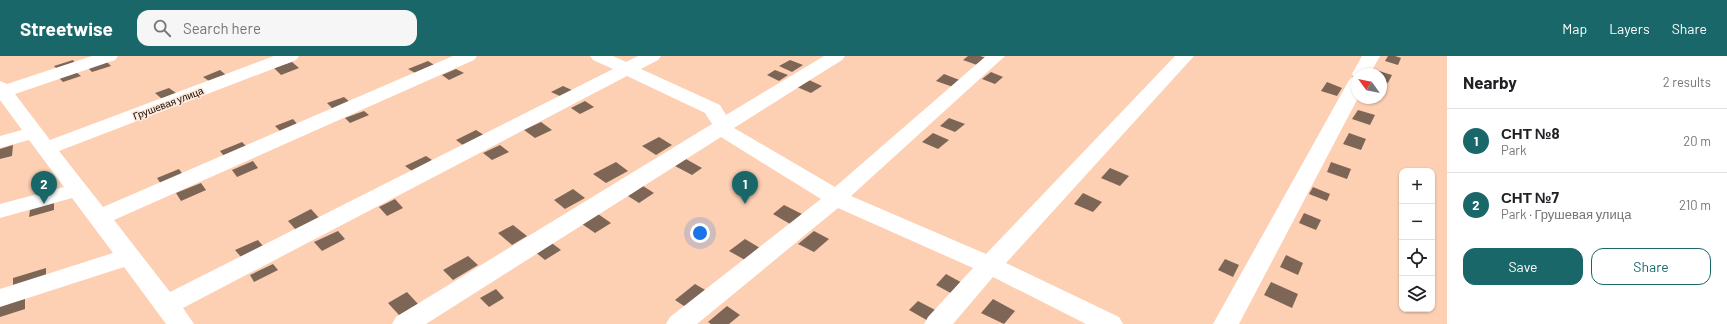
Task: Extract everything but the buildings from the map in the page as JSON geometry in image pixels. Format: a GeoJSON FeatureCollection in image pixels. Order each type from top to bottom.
{"type":"FeatureCollection","features":[{"type":"Feature","properties":{"kind":"street"},"geometry":{"type":"LineString","coordinates":[[109,56],[2,89],[77,190],[181,324]]}},
{"type":"Feature","properties":{"kind":"street","name":"Грушевая улица"},"geometry":{"type":"LineString","coordinates":[[0,142],[40,141],[290,56]]}},
{"type":"Feature","properties":{"kind":"street"},"geometry":{"type":"LineString","coordinates":[[99,218],[468,56]]}},
{"type":"Feature","properties":{"kind":"street"},"geometry":{"type":"LineString","coordinates":[[600,56],[714,109],[725,131],[836,198],[990,265],[1110,324]]}},
{"type":"Feature","properties":{"kind":"street"},"geometry":{"type":"LineString","coordinates":[[166,305],[652,56]]}},
{"type":"Feature","properties":{"kind":"street"},"geometry":{"type":"LineString","coordinates":[[405,324],[836,56]]}},
{"type":"Feature","properties":{"kind":"street"},"geometry":{"type":"LineString","coordinates":[[679,324],[836,198],[996,56]]}},
{"type":"Feature","properties":{"kind":"street"},"geometry":{"type":"LineString","coordinates":[[937,324],[1185,56]]}},
{"type":"Feature","properties":{"kind":"street"},"geometry":{"type":"LineString","coordinates":[[1364,68],[1371,56]]}},
{"type":"Feature","properties":{"kind":"street"},"geometry":{"type":"LineString","coordinates":[[1226,324],[1351,93]]}},
{"type":"Feature","properties":{"kind":"street"},"geometry":{"type":"LineString","coordinates":[[0,211],[77,190]]}},
{"type":"Feature","properties":{"kind":"street"},"geometry":{"type":"LineString","coordinates":[[0,298],[129,257]]}},
{"type":"Feature","properties":{"kind":"shaded area"},"geometry":{"type":"Polygon","coordinates":[[[0,56],[1447,56],[1447,324],[0,324],[0,56]]]}},
{"type":"Feature","properties":{"kind":"place","name":"СНТ №7"},"geometry":{"type":"Point","coordinates":[44,204]}},
{"type":"Feature","properties":{"kind":"place","name":"СНТ №8"},"geometry":{"type":"Point","coordinates":[745,204]}}]}
